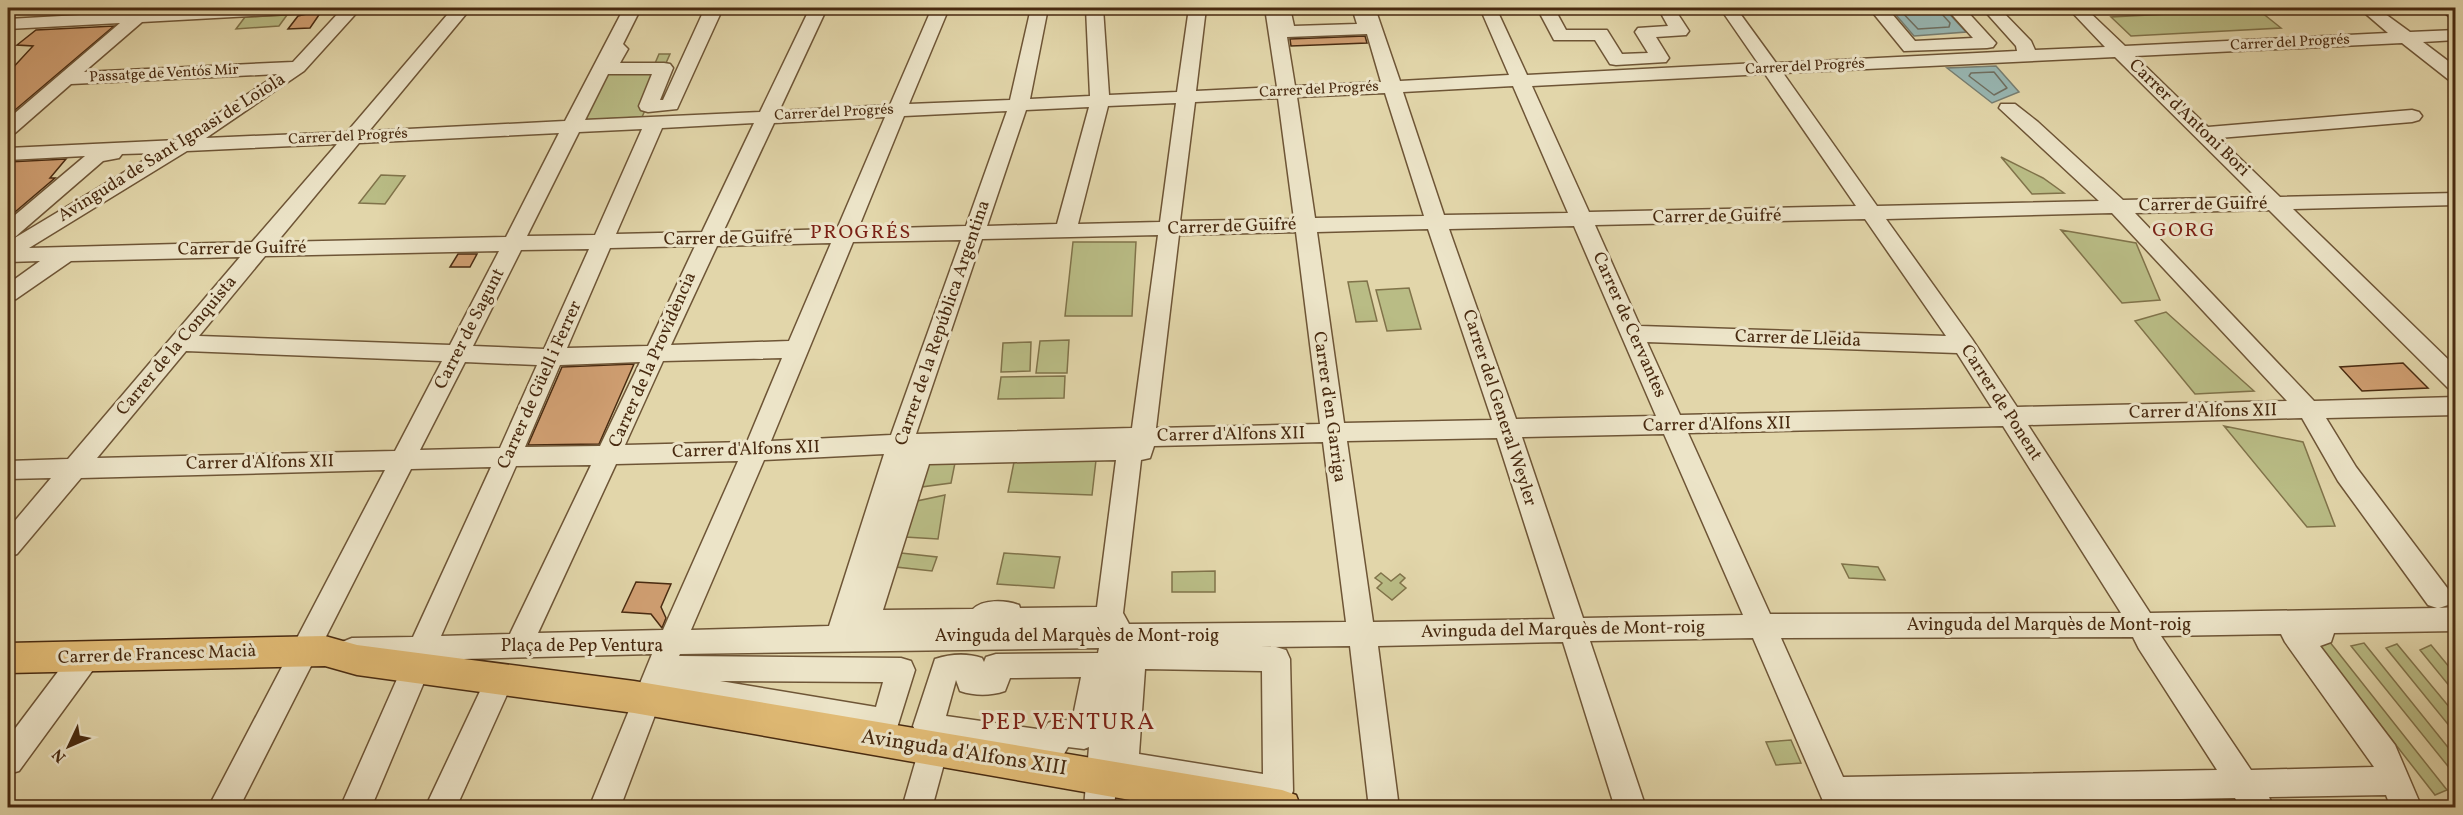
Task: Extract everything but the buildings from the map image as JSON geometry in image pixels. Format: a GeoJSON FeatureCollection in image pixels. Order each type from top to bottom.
{"type":"FeatureCollection","features":[{"type":"Feature","properties":{"kind":"main road","name":"Plaça de Pep Ventura"},"geometry":{"type":"LineString","coordinates":[[316,650],[357,660],[419,658],[500,679],[644,695]]}},
{"type":"Feature","properties":{"kind":"main road","name":"Carrer de Francesc Macià"},"geometry":{"type":"LineString","coordinates":[[8,658],[85,658],[316,650]]}},
{"type":"Feature","properties":{"kind":"main road","name":"Avinguda d'Alfons XIII"},"geometry":{"type":"LineString","coordinates":[[644,695],[933,749],[1100,792],[1280,799]]}},
{"type":"Feature","properties":{"kind":"street"},"geometry":{"type":"LineString","coordinates":[[8,23],[25,8]]}},
{"type":"Feature","properties":{"kind":"street"},"geometry":{"type":"LineString","coordinates":[[8,23],[143,12],[307,8]]}},
{"type":"Feature","properties":{"kind":"street","name":"Avinguda de Sant Ignasi de Loiola"},"geometry":{"type":"LineString","coordinates":[[8,251],[183,146],[298,68],[352,8]]}},
{"type":"Feature","properties":{"kind":"street","name":"Carrer de la Conquista"},"geometry":{"type":"LineString","coordinates":[[8,547],[462,8]]}},
{"type":"Feature","properties":{"kind":"street","name":"Carrer de Sagunt"},"geometry":{"type":"LineString","coordinates":[[223,807],[316,650],[401,460],[515,243],[632,8]]}},
{"type":"Feature","properties":{"kind":"street"},"geometry":{"type":"LineString","coordinates":[[640,8],[608,69],[664,68],[648,106],[670,105],[714,8]]}},
{"type":"Feature","properties":{"kind":"street","name":"Carrer de la Providència"},"geometry":{"type":"LineString","coordinates":[[518,646],[818,8]]}},
{"type":"Feature","properties":{"kind":"street"},"geometry":{"type":"LineString","coordinates":[[671,643],[755,451],[940,8]]}},
{"type":"Feature","properties":{"kind":"street","name":"Carrer de la República Argentina"},"geometry":{"type":"LineString","coordinates":[[839,638],[900,444],[1019,104],[1039,8]]}},
{"type":"Feature","properties":{"kind":"street"},"geometry":{"type":"LineString","coordinates":[[1066,231],[1100,100],[1094,8]]}},
{"type":"Feature","properties":{"kind":"street"},"geometry":{"type":"LineString","coordinates":[[1100,792],[1113,637],[1143,437],[1197,8]]}},
{"type":"Feature","properties":{"kind":"street","name":"Carrer d'en Garriga"},"geometry":{"type":"LineString","coordinates":[[1273,8],[1306,225],[1332,433],[1361,633],[1367,659],[1384,807]]}},
{"type":"Feature","properties":{"kind":"street"},"geometry":{"type":"LineString","coordinates":[[1282,8],[1286,32],[1367,28],[1360,8]]}},
{"type":"Feature","properties":{"kind":"street","name":"Carrer del General Weyler"},"geometry":{"type":"LineString","coordinates":[[1367,8],[1631,807]]}},
{"type":"Feature","properties":{"kind":"street","name":"Carrer de Cervantes"},"geometry":{"type":"LineString","coordinates":[[1488,8],[1839,799]]}},
{"type":"Feature","properties":{"kind":"street"},"geometry":{"type":"LineString","coordinates":[[1546,8],[1560,36],[1600,34],[1616,60],[1660,58],[1644,32],[1680,31],[1666,8]]}},
{"type":"Feature","properties":{"kind":"street","name":"Carrer de Ponent"},"geometry":{"type":"LineString","coordinates":[[1728,8],[1964,345],[2143,625],[2149,641],[2251,796]]}},
{"type":"Feature","properties":{"kind":"street"},"geometry":{"type":"LineString","coordinates":[[1878,8],[1911,47],[1986,43],[1954,8]]}},
{"type":"Feature","properties":{"kind":"street"},"geometry":{"type":"LineString","coordinates":[[1976,8],[2018,52],[2025,45],[1990,8]]}},
{"type":"Feature","properties":{"kind":"street","name":"Carrer d'Antoni Bori"},"geometry":{"type":"LineString","coordinates":[[2076,8],[2456,382]]}},
{"type":"Feature","properties":{"kind":"street"},"geometry":{"type":"LineString","coordinates":[[2367,8],[2456,76]]}},
{"type":"Feature","properties":{"kind":"street"},"geometry":{"type":"LineString","coordinates":[[2448,8],[2456,14]]}},
{"type":"Feature","properties":{"kind":"street"},"geometry":{"type":"LineString","coordinates":[[8,129],[143,12]]}},
{"type":"Feature","properties":{"kind":"street","name":"Carrer del Progrés"},"geometry":{"type":"LineString","coordinates":[[8,154],[1898,62],[2018,52],[2120,52],[2456,35]]}},
{"type":"Feature","properties":{"kind":"street","name":"Passatge de Ventós Mir"},"geometry":{"type":"LineString","coordinates":[[65,79],[298,68]]}},
{"type":"Feature","properties":{"kind":"street"},"geometry":{"type":"LineString","coordinates":[[2008,108],[2031,126],[2119,207],[2309,410],[2347,474],[2438,597]]}},
{"type":"Feature","properties":{"kind":"street"},"geometry":{"type":"LineString","coordinates":[[2203,133],[2412,116]]}},
{"type":"Feature","properties":{"kind":"street","name":"Carrer de Güell i Ferrer"},"geometry":{"type":"LineString","coordinates":[[355,807],[655,122]]}},
{"type":"Feature","properties":{"kind":"street"},"geometry":{"type":"LineString","coordinates":[[8,232],[100,154],[153,153],[151,157],[8,244]]}},
{"type":"Feature","properties":{"kind":"street","name":"Carrer de Guifré"},"geometry":{"type":"LineString","coordinates":[[8,255],[2456,199]]}},
{"type":"Feature","properties":{"kind":"street"},"geometry":{"type":"LineString","coordinates":[[8,294],[67,253]]}},
{"type":"Feature","properties":{"kind":"street","name":"Carrer de Lleida"},"geometry":{"type":"LineString","coordinates":[[1633,334],[1964,345]]}},
{"type":"Feature","properties":{"kind":"street"},"geometry":{"type":"LineString","coordinates":[[179,343],[552,357],[796,349]]}},
{"type":"Feature","properties":{"kind":"street","name":"Carrer d'Alfons XII"},"geometry":{"type":"LineString","coordinates":[[8,470],[755,451],[1143,437],[2456,406]]}},
{"type":"Feature","properties":{"kind":"street"},"geometry":{"type":"LineString","coordinates":[[1130,450],[1109,618],[1009,620],[1010,613],[984,614],[984,620],[866,622],[920,455],[1130,450]]}},
{"type":"Feature","properties":{"kind":"street","name":"Avinguda del Marquès de Mont-roig"},"geometry":{"type":"LineString","coordinates":[[671,643],[839,638],[1113,637],[1573,631],[1761,626],[2143,625],[2456,619]]}},
{"type":"Feature","properties":{"kind":"street"},"geometry":{"type":"LineString","coordinates":[[2401,794],[2384,755],[2295,634],[2456,631]]}},
{"type":"Feature","properties":{"kind":"street","name":"Plaça de Pep Ventura"},"geometry":{"type":"LineString","coordinates":[[419,658],[518,646],[671,643],[644,695]]}},
{"type":"Feature","properties":{"kind":"street"},"geometry":{"type":"LineString","coordinates":[[1132,657],[1276,659],[1280,799],[1123,765],[1132,657]]}},
{"type":"Feature","properties":{"kind":"street"},"geometry":{"type":"LineString","coordinates":[[8,761],[85,658]]}},
{"type":"Feature","properties":{"kind":"street"},"geometry":{"type":"LineString","coordinates":[[1098,665],[1084,736],[1058,732],[1054,745],[928,726],[945,668],[972,667],[970,682],[995,682],[996,666],[1098,665]]}},
{"type":"Feature","properties":{"kind":"street","name":"Plaça de Pep Ventura"},"geometry":{"type":"LineString","coordinates":[[679,668],[901,670],[886,722],[672,685],[679,668]]}},
{"type":"Feature","properties":{"kind":"street"},"geometry":{"type":"LineString","coordinates":[[440,807],[500,679]]}},
{"type":"Feature","properties":{"kind":"street"},"geometry":{"type":"LineString","coordinates":[[604,807],[644,695]]}},
{"type":"Feature","properties":{"kind":"street"},"geometry":{"type":"LineString","coordinates":[[917,807],[933,749]]}},
{"type":"Feature","properties":{"kind":"street"},"geometry":{"type":"LineString","coordinates":[[1839,799],[2251,796],[2354,784],[2401,794]]}},
{"type":"Feature","properties":{"kind":"green space"},"geometry":{"type":"Polygon","coordinates":[[[2201,8],[2256,8],[2281,28],[2131,36],[2111,17],[2205,12],[2201,8]]]}},
{"type":"Feature","properties":{"kind":"green space"},"geometry":{"type":"Polygon","coordinates":[[[287,15],[279,26],[236,29],[245,17],[287,15]]]}},
{"type":"Feature","properties":{"kind":"green space"},"geometry":{"type":"Polygon","coordinates":[[[659,54],[670,54],[642,117],[582,120],[608,69],[653,68],[659,54]]]}},
{"type":"Feature","properties":{"kind":"green space"},"geometry":{"type":"Polygon","coordinates":[[[2001,157],[2043,178],[2064,193],[2032,194],[2001,157]]]}},
{"type":"Feature","properties":{"kind":"green space"},"geometry":{"type":"Polygon","coordinates":[[[381,175],[405,176],[385,204],[359,203],[381,175]]]}},
{"type":"Feature","properties":{"kind":"green space"},"geometry":{"type":"Polygon","coordinates":[[[2061,230],[2136,243],[2160,300],[2122,303],[2061,230]]]}},
{"type":"Feature","properties":{"kind":"green space"},"geometry":{"type":"Polygon","coordinates":[[[1073,242],[1136,242],[1132,316],[1065,316],[1073,242]]]}},
{"type":"Feature","properties":{"kind":"green space"},"geometry":{"type":"Polygon","coordinates":[[[1367,281],[1377,321],[1356,322],[1348,282],[1367,281]]]}},
{"type":"Feature","properties":{"kind":"green space"},"geometry":{"type":"Polygon","coordinates":[[[1409,288],[1421,329],[1387,331],[1376,290],[1409,288]]]}},
{"type":"Feature","properties":{"kind":"green space"},"geometry":{"type":"Polygon","coordinates":[[[2166,312],[2254,391],[2195,394],[2135,321],[2166,312]]]}},
{"type":"Feature","properties":{"kind":"green space"},"geometry":{"type":"Polygon","coordinates":[[[1069,340],[1067,373],[1036,373],[1040,341],[1069,340]]]}},
{"type":"Feature","properties":{"kind":"green space"},"geometry":{"type":"Polygon","coordinates":[[[1031,342],[1030,371],[1001,372],[1003,343],[1031,342]]]}},
{"type":"Feature","properties":{"kind":"green space"},"geometry":{"type":"Polygon","coordinates":[[[1065,376],[1064,398],[998,399],[1001,377],[1065,376]]]}},
{"type":"Feature","properties":{"kind":"green space"},"geometry":{"type":"Polygon","coordinates":[[[2224,426],[2303,442],[2335,526],[2307,527],[2224,426]]]}},
{"type":"Feature","properties":{"kind":"green space"},"geometry":{"type":"Polygon","coordinates":[[[1015,457],[1096,460],[1092,495],[1008,492],[1015,457]]]}},
{"type":"Feature","properties":{"kind":"green space"},"geometry":{"type":"Polygon","coordinates":[[[927,462],[955,463],[951,483],[921,487],[927,462]]]}},
{"type":"Feature","properties":{"kind":"green space"},"geometry":{"type":"Polygon","coordinates":[[[945,495],[938,539],[905,537],[917,501],[945,495]]]}},
{"type":"Feature","properties":{"kind":"green space"},"geometry":{"type":"Polygon","coordinates":[[[901,553],[937,557],[932,571],[896,567],[901,553]]]}},
{"type":"Feature","properties":{"kind":"green space"},"geometry":{"type":"Polygon","coordinates":[[[1004,553],[1060,557],[1054,588],[997,584],[1004,553]]]}},
{"type":"Feature","properties":{"kind":"green space"},"geometry":{"type":"Polygon","coordinates":[[[1842,564],[1878,567],[1885,580],[1849,578],[1842,564]]]}},
{"type":"Feature","properties":{"kind":"green space"},"geometry":{"type":"Polygon","coordinates":[[[1215,571],[1215,592],[1172,592],[1172,572],[1215,571]]]}},
{"type":"Feature","properties":{"kind":"green space"},"geometry":{"type":"Polygon","coordinates":[[[1381,573],[1391,581],[1400,574],[1405,578],[1400,583],[1406,588],[1392,600],[1377,588],[1382,583],[1375,578],[1381,573]]]}},
{"type":"Feature","properties":{"kind":"green space"},"geometry":{"type":"Polygon","coordinates":[[[2329,641],[2447,790],[2435,795],[2318,645],[2329,641]]]}},
{"type":"Feature","properties":{"kind":"green space"},"geometry":{"type":"Polygon","coordinates":[[[2364,643],[2455,756],[2455,768],[2451,770],[2351,646],[2364,643]]]}},
{"type":"Feature","properties":{"kind":"green space"},"geometry":{"type":"Polygon","coordinates":[[[2397,644],[2455,714],[2455,733],[2386,648],[2397,644]]]}},
{"type":"Feature","properties":{"kind":"green space"},"geometry":{"type":"Polygon","coordinates":[[[2431,645],[2455,674],[2455,693],[2420,650],[2431,645]]]}},
{"type":"Feature","properties":{"kind":"green space"},"geometry":{"type":"Polygon","coordinates":[[[1791,740],[1801,763],[1776,765],[1766,742],[1791,740]]]}},
{"type":"Feature","properties":{"kind":"water"},"geometry":{"type":"Polygon","coordinates":[[[1890,8],[1944,8],[1966,32],[1914,36],[1890,8]]]}},
{"type":"Feature","properties":{"kind":"water"},"geometry":{"type":"Polygon","coordinates":[[[1996,66],[2019,92],[1992,103],[1947,68],[1996,66]]]}},
{"type":"Feature","properties":{"kind":"district","name":"GORG"},"geometry":{"type":"Point","coordinates":[2184,231]}},
{"type":"Feature","properties":{"kind":"district","name":"PROGRÉS"},"geometry":{"type":"Point","coordinates":[861,233]}},
{"type":"Feature","properties":{"kind":"district","name":"PEP VENTURA"},"geometry":{"type":"Point","coordinates":[1068,723]}}]}
